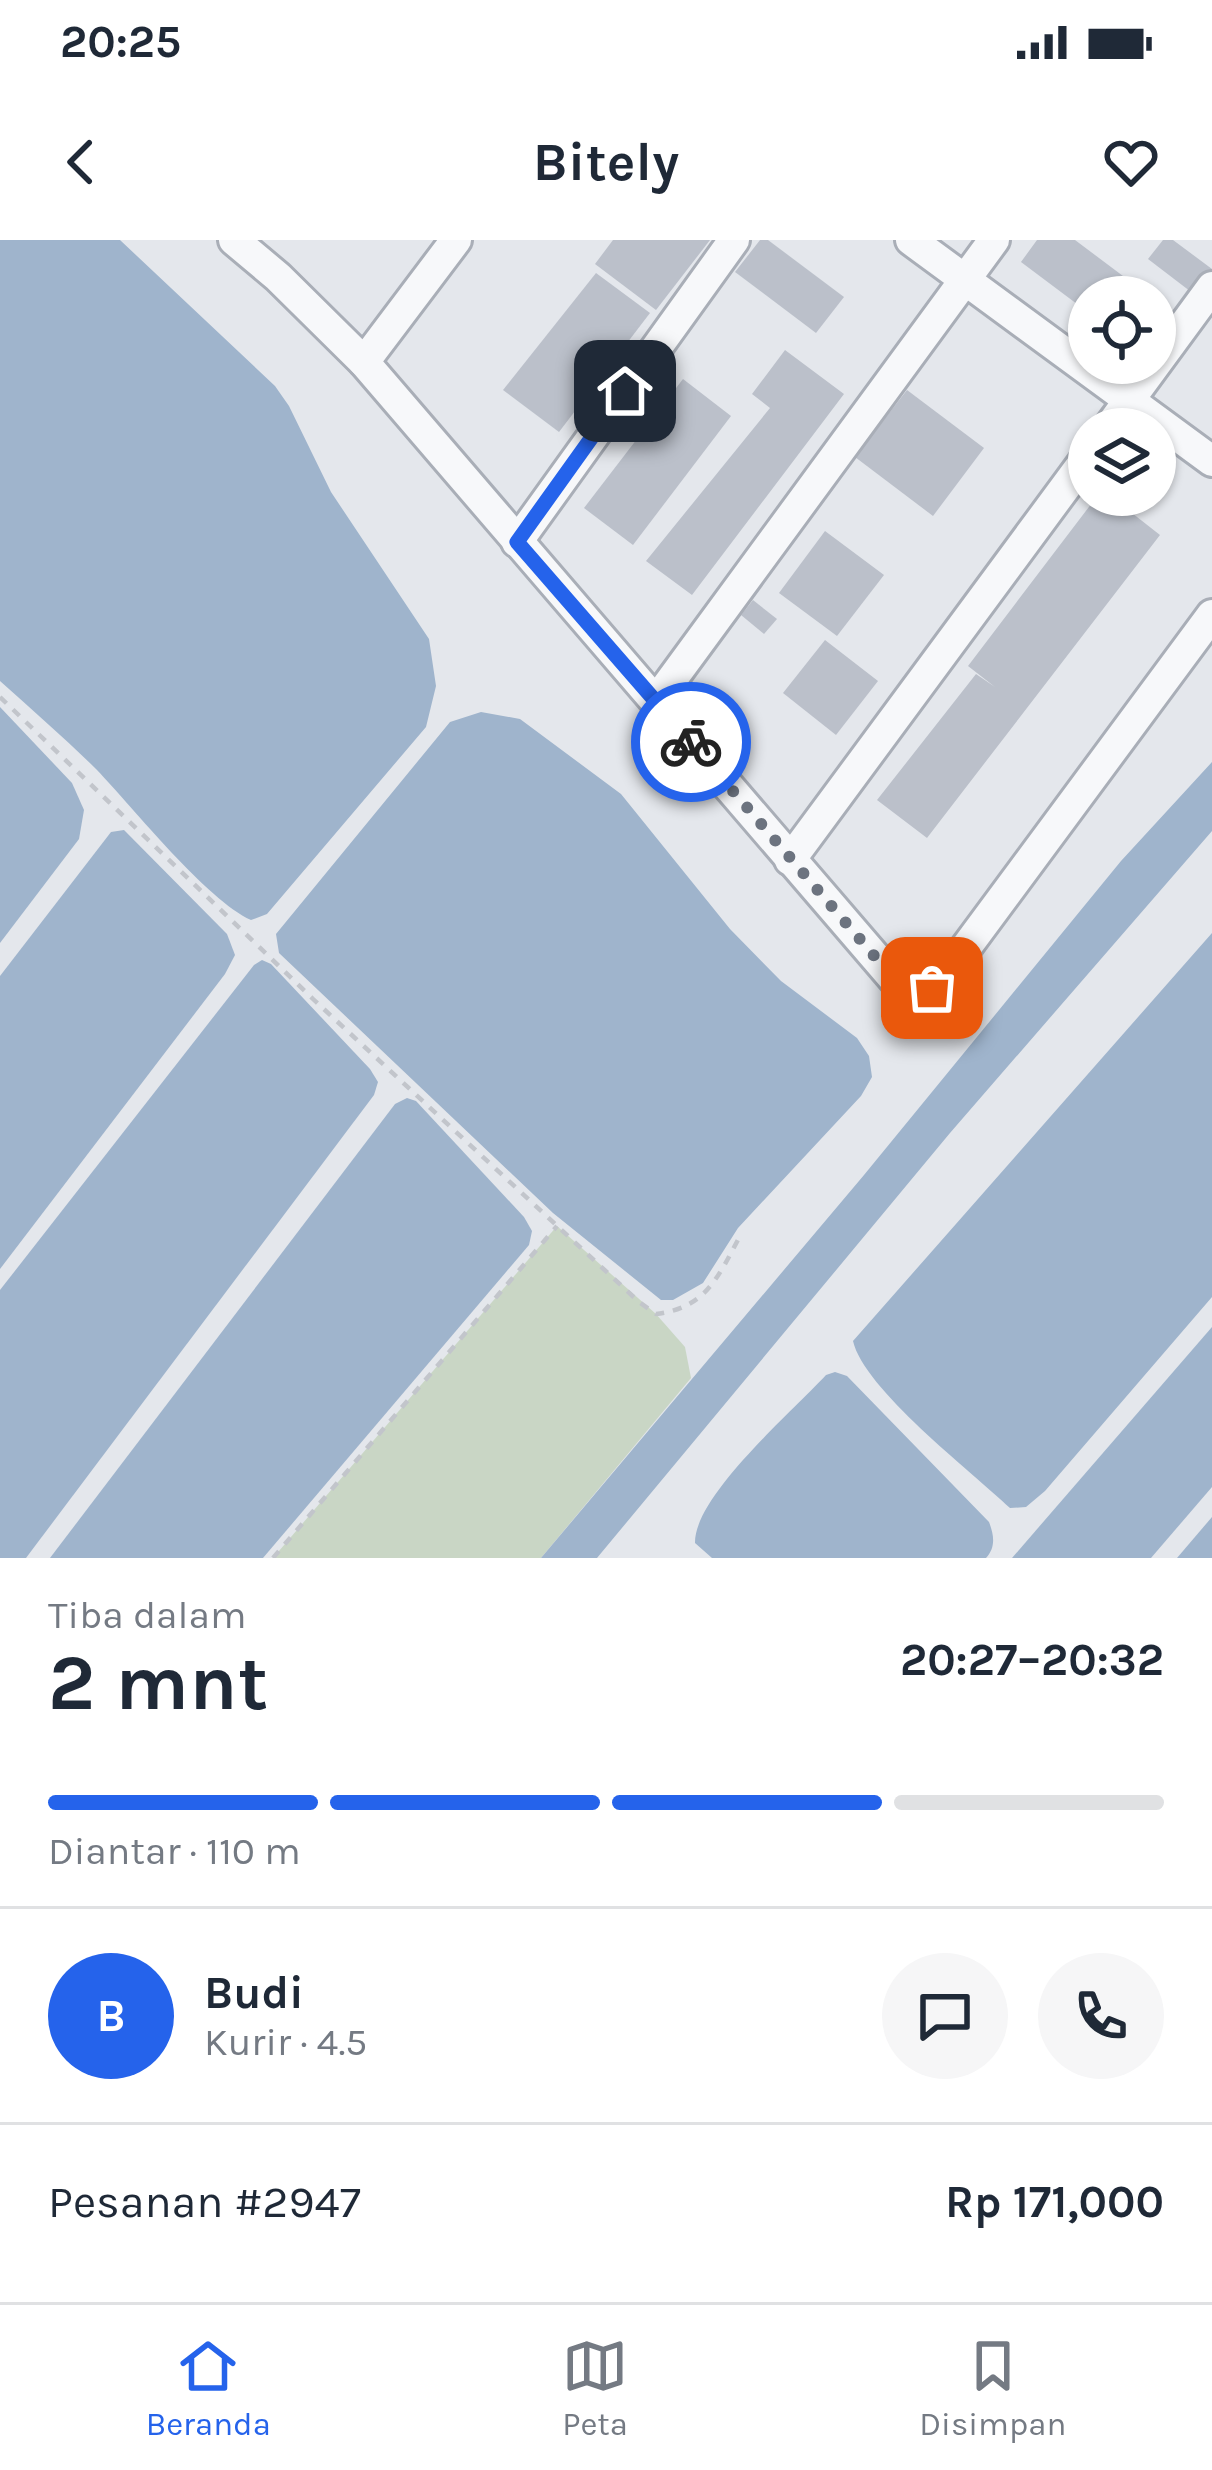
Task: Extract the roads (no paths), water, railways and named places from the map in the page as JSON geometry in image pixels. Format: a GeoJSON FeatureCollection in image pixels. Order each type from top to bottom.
{"type":"FeatureCollection","features":[{"type":"Feature","properties":{"kind":"street"},"geometry":{"type":"LineString","coordinates":[[234,240],[364,362],[790,860],[900,986],[911,992],[932,988],[942,980],[1212,615]]}},
{"type":"Feature","properties":{"kind":"street"},"geometry":{"type":"LineString","coordinates":[[364,362],[456,240]]}},
{"type":"Feature","properties":{"kind":"street"},"geometry":{"type":"LineString","coordinates":[[517,542],[734,240]]}},
{"type":"Feature","properties":{"kind":"street"},"geometry":{"type":"LineString","coordinates":[[911,240],[1212,461]]}},
{"type":"Feature","properties":{"kind":"street"},"geometry":{"type":"LineString","coordinates":[[656,701],[994,240]]}},
{"type":"Feature","properties":{"kind":"street"},"geometry":{"type":"LineString","coordinates":[[1123,408],[1212,287]]}},
{"type":"Feature","properties":{"kind":"street"},"geometry":{"type":"LineString","coordinates":[[790,860],[1068,483]]}},
{"type":"Feature","properties":{"kind":"water"},"geometry":{"type":"Polygon","coordinates":[[[0,240],[120,240],[275,386],[331,492],[429,639],[436,686],[426,727],[267,914],[251,920],[214,894],[97,770],[0,681],[0,240]]]}},
{"type":"Feature","properties":{"kind":"water"},"geometry":{"type":"Polygon","coordinates":[[[0,707],[72,783],[84,810],[79,839],[0,943],[0,707]]]}},
{"type":"Feature","properties":{"kind":"water"},"geometry":{"type":"Polygon","coordinates":[[[481,712],[520,719],[621,794],[730,929],[781,981],[857,1038],[869,1056],[872,1077],[861,1096],[738,1228],[703,1283],[673,1300],[661,1300],[553,1213],[279,953],[276,934],[450,722],[481,712]]]}},
{"type":"Feature","properties":{"kind":"water"},"geometry":{"type":"Polygon","coordinates":[[[1212,762],[1212,831],[950,1133],[597,1558],[541,1558],[1121,861],[1212,762]]]}},
{"type":"Feature","properties":{"kind":"water"},"geometry":{"type":"Polygon","coordinates":[[[124,830],[227,934],[235,955],[0,1269],[0,976],[111,832],[124,830]]]}},
{"type":"Feature","properties":{"kind":"water"},"geometry":{"type":"Polygon","coordinates":[[[1212,933],[1212,1297],[1045,1491],[1026,1507],[1010,1508],[897,1405],[861,1360],[853,1341],[1212,933]]]}},
{"type":"Feature","properties":{"kind":"water"},"geometry":{"type":"Polygon","coordinates":[[[262,960],[370,1069],[378,1082],[374,1095],[26,1558],[0,1558],[0,1290],[262,960]]]}},
{"type":"Feature","properties":{"kind":"water"},"geometry":{"type":"Polygon","coordinates":[[[407,1098],[416,1101],[524,1217],[532,1231],[529,1245],[263,1558],[50,1558],[395,1104],[407,1098]]]}},
{"type":"Feature","properties":{"kind":"water"},"geometry":{"type":"Polygon","coordinates":[[[1212,1327],[1212,1487],[1151,1558],[1012,1558],[1212,1327]]]}},
{"type":"Feature","properties":{"kind":"water"},"geometry":{"type":"Polygon","coordinates":[[[826,1375],[847,1376],[989,1522],[993,1541],[986,1558],[712,1558],[695,1543],[710,1502],[727,1479],[826,1375]]]}},
{"type":"Feature","properties":{"kind":"water"},"geometry":{"type":"Polygon","coordinates":[[[1212,1517],[1212,1558],[1177,1558],[1212,1517]]]}}]}
